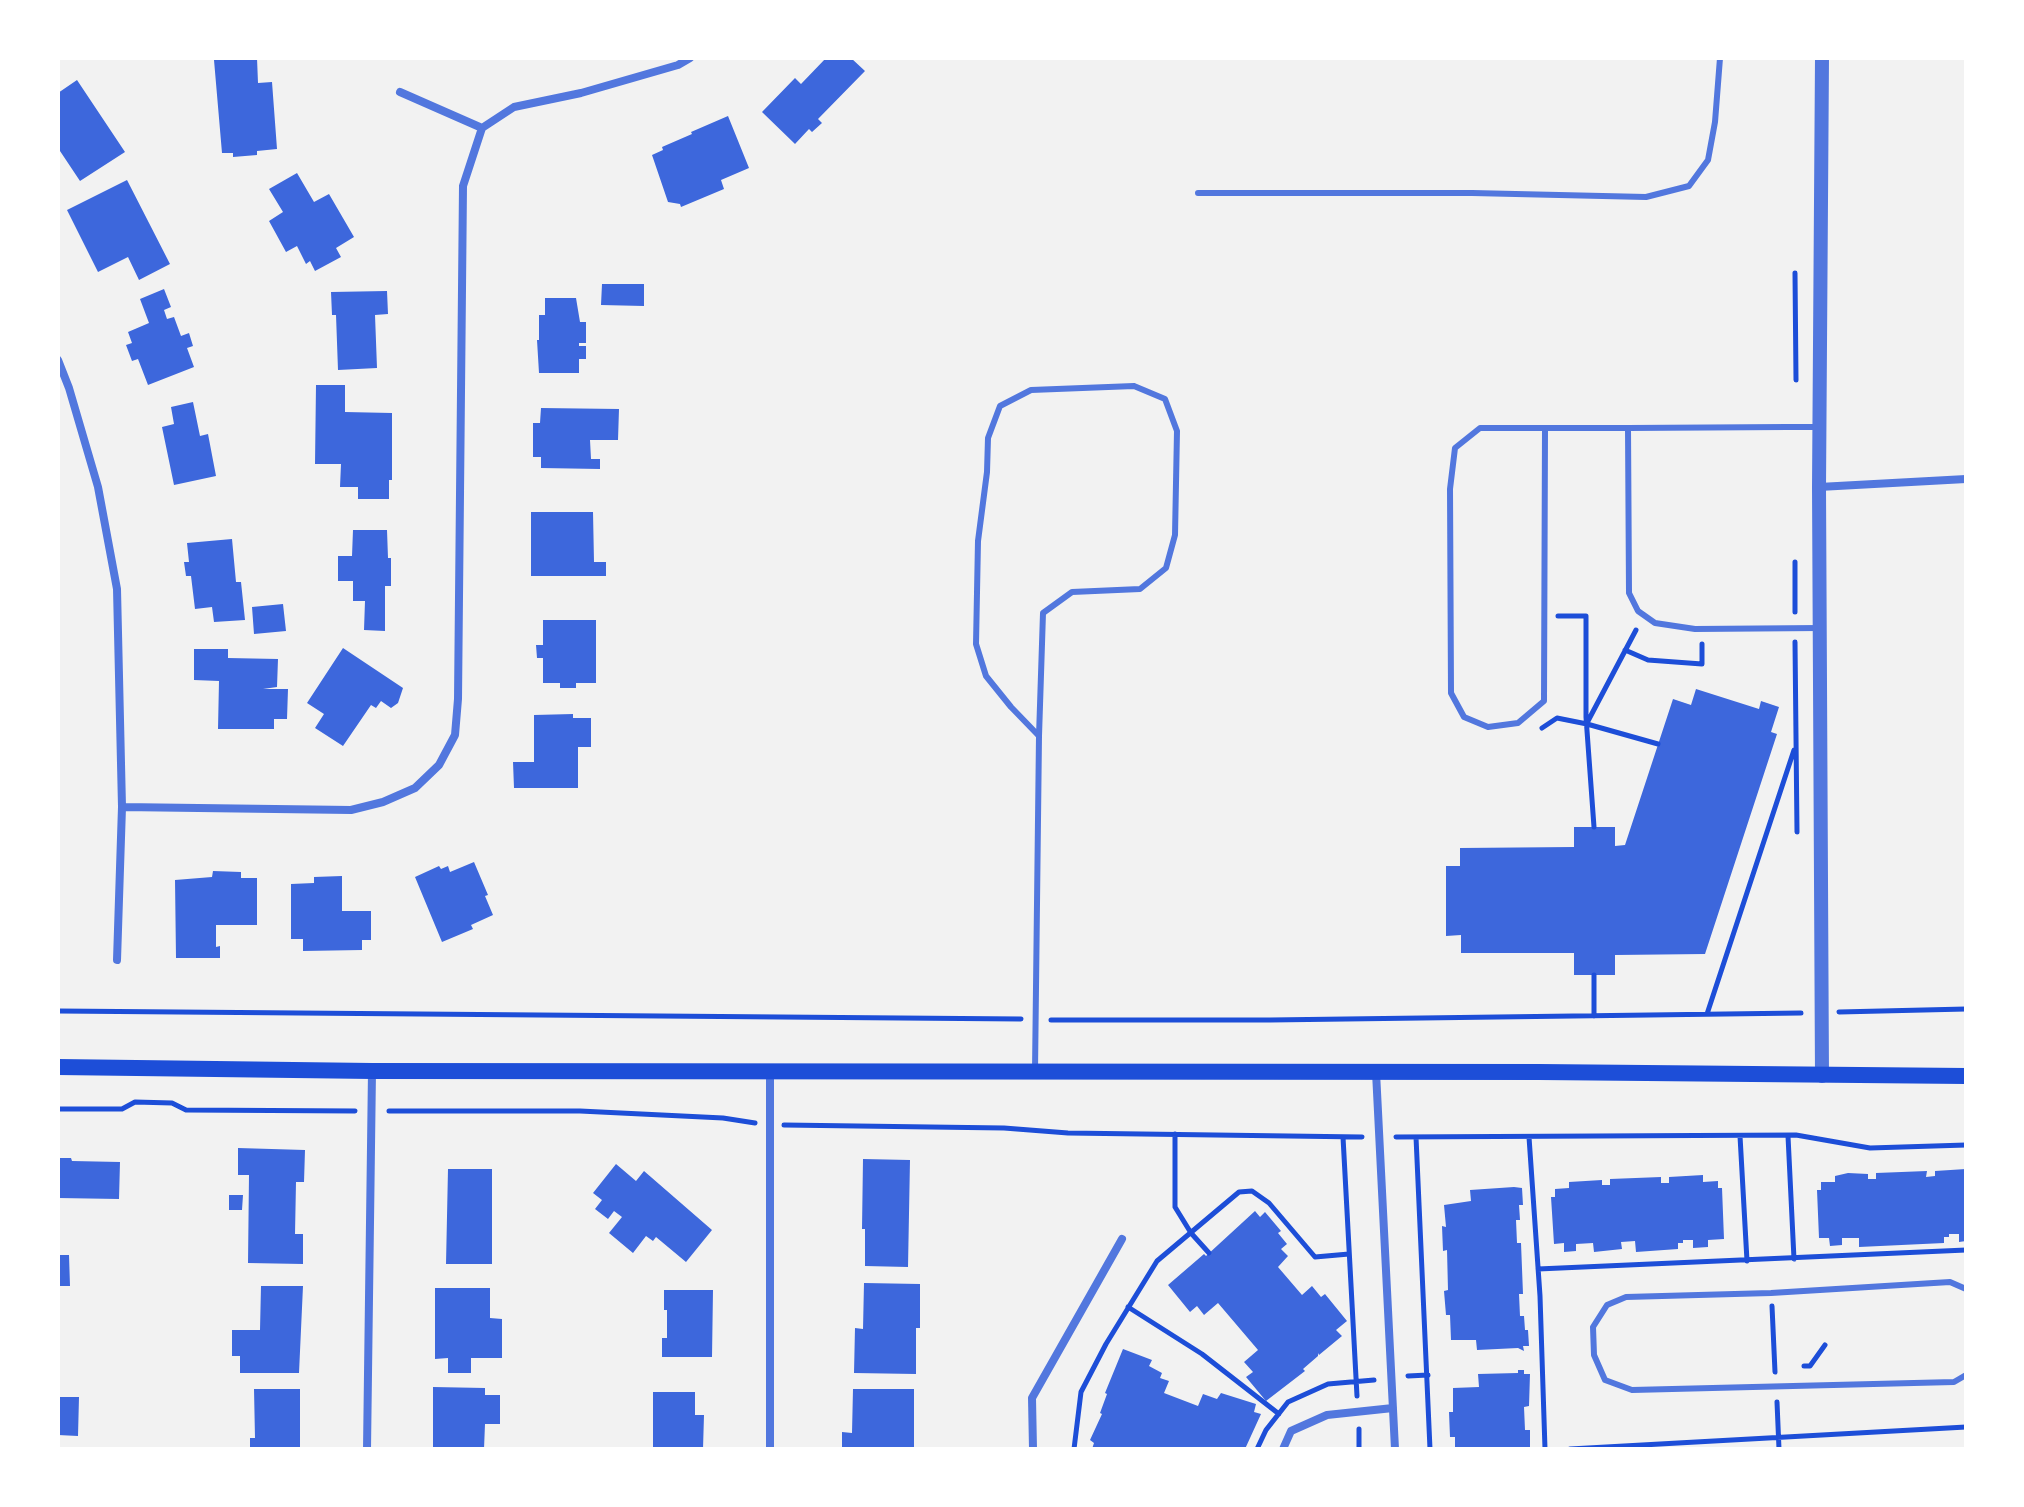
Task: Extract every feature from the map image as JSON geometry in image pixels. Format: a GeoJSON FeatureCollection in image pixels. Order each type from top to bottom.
{"type":"FeatureCollection","features":[{"type":"Feature","properties":{"kind":"main road"},"geometry":{"type":"LineString","coordinates":[[58,1067],[372,1071],[1966,1076]]}},
{"type":"Feature","properties":{"kind":"street"},"geometry":{"type":"LineString","coordinates":[[122,807],[351,810],[383,802],[415,788],[439,765],[455,735],[458,699],[463,186],[482,128],[514,107],[581,93],[678,65],[690,58]]}},
{"type":"Feature","properties":{"kind":"street"},"geometry":{"type":"LineString","coordinates":[[1822,58],[1819,487],[1822,1076]]}},
{"type":"Feature","properties":{"kind":"street"},"geometry":{"type":"LineString","coordinates":[[400,92],[482,128]]}},
{"type":"Feature","properties":{"kind":"street"},"geometry":{"type":"LineString","coordinates":[[58,360],[98,487],[117,589],[122,807],[117,960]]}},
{"type":"Feature","properties":{"kind":"street"},"geometry":{"type":"LineString","coordinates":[[1819,487],[1966,479]]}},
{"type":"Feature","properties":{"kind":"street"},"geometry":{"type":"LineString","coordinates":[[770,1070],[770,1449]]}},
{"type":"Feature","properties":{"kind":"street"},"geometry":{"type":"LineString","coordinates":[[367,1449],[372,1071]]}},
{"type":"Feature","properties":{"kind":"street"},"geometry":{"type":"LineString","coordinates":[[1376,1072],[1395,1449]]}},
{"type":"Feature","properties":{"kind":"street"},"geometry":{"type":"LineString","coordinates":[[1033,1449],[1032,1398],[1122,1239]]}},
{"type":"Feature","properties":{"kind":"street"},"geometry":{"type":"LineString","coordinates":[[1283,1449],[1291,1431],[1327,1415],[1393,1408]]}},
{"type":"Feature","properties":{"kind":"lane"},"geometry":{"type":"LineString","coordinates":[[1198,193],[1472,193],[1646,197],[1689,186],[1708,160],[1715,122],[1720,58]]}},
{"type":"Feature","properties":{"kind":"lane"},"geometry":{"type":"LineString","coordinates":[[1035,1071],[1043,613],[1072,592],[1140,589],[1166,568],[1175,535],[1177,431],[1165,399],[1134,386],[1031,390],[1000,406],[988,438],[978,541],[976,644],[986,676],[1039,736]]}},
{"type":"Feature","properties":{"kind":"lane"},"geometry":{"type":"LineString","coordinates":[[1545,428],[1544,701],[1518,723],[1488,727],[1464,717],[1451,693],[1450,489],[1455,448],[1480,428],[1820,427]]}},
{"type":"Feature","properties":{"kind":"lane"},"geometry":{"type":"LineString","coordinates":[[1628,428],[1629,593],[1638,611],[1655,623],[1702,629],[1820,628]]}},
{"type":"Feature","properties":{"kind":"lane"},"geometry":{"type":"LineString","coordinates":[[1966,1289],[1950,1282],[1771,1293],[1626,1297],[1607,1305],[1593,1327],[1594,1355],[1605,1380],[1632,1390],[1954,1382],[1966,1375]]}},
{"type":"Feature","properties":{"kind":"path"},"geometry":{"type":"LineString","coordinates":[[1587,724],[1643,615]]}},
{"type":"Feature","properties":{"kind":"path"},"geometry":{"type":"LineString","coordinates":[[1544,616],[1586,616],[1587,724],[1594,827]]}},
{"type":"Feature","properties":{"kind":"path"},"geometry":{"type":"LineString","coordinates":[[1625,650],[1648,660],[1702,664],[1702,629]]}},
{"type":"Feature","properties":{"kind":"path"},"geometry":{"type":"LineString","coordinates":[[1707,1014],[1796,745]]}},
{"type":"Feature","properties":{"kind":"path"},"geometry":{"type":"LineString","coordinates":[[1594,975],[1594,1016]]}},
{"type":"Feature","properties":{"kind":"path"},"geometry":{"type":"LineString","coordinates":[[58,1011],[1270,1020],[1966,1009]]}},
{"type":"Feature","properties":{"kind":"path"},"geometry":{"type":"LineString","coordinates":[[58,1109],[122,1109],[135,1102],[172,1103],[186,1110],[580,1111],[723,1118],[770,1125]]}},
{"type":"Feature","properties":{"kind":"path"},"geometry":{"type":"LineString","coordinates":[[1175,1134],[1175,1207],[1191,1233],[1209,1253]]}},
{"type":"Feature","properties":{"kind":"path"},"geometry":{"type":"LineString","coordinates":[[1740,1136],[1747,1261]]}},
{"type":"Feature","properties":{"kind":"path"},"geometry":{"type":"LineString","coordinates":[[1788,1136],[1794,1259]]}},
{"type":"Feature","properties":{"kind":"path"},"geometry":{"type":"LineString","coordinates":[[1343,1137],[1359,1449]]}},
{"type":"Feature","properties":{"kind":"path"},"geometry":{"type":"LineString","coordinates":[[1416,1137],[1430,1449]]}},
{"type":"Feature","properties":{"kind":"path"},"geometry":{"type":"LineString","coordinates":[[1529,1137],[1545,1449]]}},
{"type":"Feature","properties":{"kind":"path"},"geometry":{"type":"LineString","coordinates":[[1074,1449],[1081,1392],[1157,1261],[1239,1192],[1252,1191],[1269,1203],[1315,1257],[1349,1254]]}},
{"type":"Feature","properties":{"kind":"path"},"geometry":{"type":"LineString","coordinates":[[1538,1269],[1966,1250]]}},
{"type":"Feature","properties":{"kind":"path"},"geometry":{"type":"LineString","coordinates":[[1769,1260],[1779,1449]]}},
{"type":"Feature","properties":{"kind":"path"},"geometry":{"type":"LineString","coordinates":[[1128,1307],[1202,1354],[1279,1414]]}},
{"type":"Feature","properties":{"kind":"path"},"geometry":{"type":"LineString","coordinates":[[1798,1366],[1810,1366],[1825,1345]]}},
{"type":"Feature","properties":{"kind":"path"},"geometry":{"type":"LineString","coordinates":[[1775,1367],[1787,1366]]}},
{"type":"Feature","properties":{"kind":"path"},"geometry":{"type":"LineString","coordinates":[[1570,1449],[1966,1427]]}},
{"type":"Feature","properties":{"kind":"building"},"geometry":{"type":"Polygon","coordinates":[[[257,58],[258,83],[272,82],[277,149],[233,157],[233,153],[222,153],[214,60],[257,58]]]}},
{"type":"Feature","properties":{"kind":"building"},"geometry":{"type":"Polygon","coordinates":[[[826,58],[851,58],[865,71],[818,119],[822,123],[812,132],[809,129],[795,144],[762,112],[795,78],[801,84],[826,58]]]}},
{"type":"Feature","properties":{"kind":"building"},"geometry":{"type":"Polygon","coordinates":[[[77,80],[125,152],[80,181],[58,148],[58,93],[77,80]]]}},
{"type":"Feature","properties":{"kind":"building"},"geometry":{"type":"Polygon","coordinates":[[[728,116],[749,168],[721,180],[724,189],[681,207],[680,204],[668,202],[652,155],[691,132],[728,116]]]}},
{"type":"Feature","properties":{"kind":"building"},"geometry":{"type":"Polygon","coordinates":[[[297,173],[314,202],[329,194],[354,237],[336,248],[341,257],[315,271],[310,261],[306,264],[297,246],[286,252],[269,221],[283,212],[269,189],[297,173]]]}},
{"type":"Feature","properties":{"kind":"building"},"geometry":{"type":"Polygon","coordinates":[[[127,180],[170,264],[139,280],[128,257],[98,272],[67,210],[127,180]]]}},
{"type":"Feature","properties":{"kind":"building"},"geometry":{"type":"Polygon","coordinates":[[[602,284],[644,284],[644,306],[601,305],[602,284]]]}},
{"type":"Feature","properties":{"kind":"building"},"geometry":{"type":"Polygon","coordinates":[[[164,289],[171,307],[164,310],[167,319],[174,317],[181,336],[189,333],[193,346],[187,348],[194,367],[148,385],[138,359],[132,361],[126,345],[132,343],[128,332],[149,323],[140,299],[164,289]]]}},
{"type":"Feature","properties":{"kind":"building"},"geometry":{"type":"Polygon","coordinates":[[[387,291],[388,314],[375,315],[377,368],[338,370],[336,315],[332,315],[331,292],[387,291]]]}},
{"type":"Feature","properties":{"kind":"building"},"geometry":{"type":"Polygon","coordinates":[[[545,298],[576,298],[580,322],[586,322],[586,343],[579,343],[579,346],[586,346],[586,359],[579,359],[579,373],[539,373],[539,315],[545,315],[545,298]]]}},
{"type":"Feature","properties":{"kind":"building"},"geometry":{"type":"Polygon","coordinates":[[[316,385],[345,385],[345,412],[392,413],[389,499],[358,499],[358,487],[340,487],[341,464],[315,464],[316,385]]]}},
{"type":"Feature","properties":{"kind":"building"},"geometry":{"type":"Polygon","coordinates":[[[193,402],[200,436],[208,434],[216,476],[174,485],[162,427],[174,424],[171,407],[193,402]]]}},
{"type":"Feature","properties":{"kind":"building"},"geometry":{"type":"Polygon","coordinates":[[[541,408],[619,409],[618,440],[590,440],[591,459],[600,459],[600,469],[541,468],[541,457],[533,457],[533,423],[540,423],[541,408]]]}},
{"type":"Feature","properties":{"kind":"building"},"geometry":{"type":"Polygon","coordinates":[[[531,512],[593,512],[594,562],[606,562],[606,576],[531,576],[531,512]]]}},
{"type":"Feature","properties":{"kind":"building"},"geometry":{"type":"Polygon","coordinates":[[[353,530],[387,530],[391,586],[385,586],[385,631],[364,630],[365,601],[353,601],[353,581],[338,581],[338,556],[352,556],[353,530]]]}},
{"type":"Feature","properties":{"kind":"building"},"geometry":{"type":"Polygon","coordinates":[[[232,539],[236,582],[241,582],[245,620],[214,622],[212,607],[195,609],[191,576],[186,576],[184,562],[189,562],[187,543],[232,539]]]}},
{"type":"Feature","properties":{"kind":"building"},"geometry":{"type":"Polygon","coordinates":[[[283,604],[286,631],[254,634],[252,607],[283,604]]]}},
{"type":"Feature","properties":{"kind":"building"},"geometry":{"type":"Polygon","coordinates":[[[543,620],[596,620],[596,683],[576,683],[576,688],[560,688],[560,683],[543,683],[543,658],[537,658],[536,645],[543,645],[543,620]]]}},
{"type":"Feature","properties":{"kind":"building"},"geometry":{"type":"Polygon","coordinates":[[[343,648],[403,688],[398,703],[391,708],[381,701],[376,708],[371,705],[343,746],[315,728],[324,714],[307,703],[343,648]]]}},
{"type":"Feature","properties":{"kind":"building"},"geometry":{"type":"Polygon","coordinates":[[[194,649],[228,649],[228,658],[278,659],[277,687],[263,689],[288,689],[287,719],[274,719],[274,729],[218,729],[219,681],[194,680],[194,649]]]}},
{"type":"Feature","properties":{"kind":"building"},"geometry":{"type":"Polygon","coordinates":[[[1696,689],[1759,709],[1761,701],[1779,707],[1771,732],[1777,734],[1705,954],[1615,955],[1615,975],[1574,975],[1574,953],[1461,953],[1461,935],[1446,936],[1446,866],[1460,866],[1460,848],[1574,847],[1574,827],[1615,827],[1615,846],[1625,845],[1673,699],[1691,705],[1696,689]]]}},
{"type":"Feature","properties":{"kind":"building"},"geometry":{"type":"Polygon","coordinates":[[[573,714],[573,718],[591,718],[591,747],[578,747],[578,788],[514,788],[513,762],[534,762],[534,715],[573,714]]]}},
{"type":"Feature","properties":{"kind":"building"},"geometry":{"type":"Polygon","coordinates":[[[474,862],[493,915],[471,925],[473,929],[442,942],[415,877],[439,866],[441,869],[448,866],[450,872],[474,862]]]}},
{"type":"Feature","properties":{"kind":"building"},"geometry":{"type":"Polygon","coordinates":[[[213,871],[241,872],[241,878],[257,878],[257,925],[216,925],[216,947],[220,946],[220,958],[176,958],[175,880],[212,877],[213,871]]]}},
{"type":"Feature","properties":{"kind":"building"},"geometry":{"type":"Polygon","coordinates":[[[342,876],[342,911],[371,911],[371,940],[362,940],[362,950],[303,951],[303,939],[291,939],[291,884],[314,883],[314,877],[342,876]]]}},
{"type":"Feature","properties":{"kind":"building"},"geometry":{"type":"Polygon","coordinates":[[[238,1148],[305,1150],[304,1182],[296,1182],[295,1234],[303,1234],[303,1264],[248,1263],[249,1175],[238,1175],[238,1148]]]}},
{"type":"Feature","properties":{"kind":"building"},"geometry":{"type":"Polygon","coordinates":[[[58,1158],[120,1162],[119,1199],[58,1198],[58,1158]]]}},
{"type":"Feature","properties":{"kind":"building"},"geometry":{"type":"Polygon","coordinates":[[[863,1159],[910,1160],[908,1267],[865,1266],[863,1159]]]}},
{"type":"Feature","properties":{"kind":"building"},"geometry":{"type":"Polygon","coordinates":[[[616,1164],[636,1181],[644,1171],[712,1230],[686,1262],[656,1237],[653,1241],[646,1236],[633,1253],[609,1233],[622,1217],[614,1211],[608,1219],[595,1209],[602,1200],[593,1193],[616,1164]]]}},
{"type":"Feature","properties":{"kind":"building"},"geometry":{"type":"Polygon","coordinates":[[[448,1169],[492,1169],[492,1264],[446,1264],[448,1169]]]}},
{"type":"Feature","properties":{"kind":"building"},"geometry":{"type":"Polygon","coordinates":[[[1966,1169],[1966,1241],[1959,1242],[1959,1234],[1949,1234],[1949,1237],[1944,1237],[1944,1243],[1859,1247],[1859,1238],[1842,1238],[1842,1245],[1830,1246],[1829,1238],[1819,1238],[1817,1190],[1821,1190],[1821,1182],[1835,1182],[1835,1176],[1848,1173],[1868,1174],[1868,1179],[1876,1179],[1876,1173],[1927,1171],[1926,1177],[1935,1176],[1935,1171],[1966,1169]]]}},
{"type":"Feature","properties":{"kind":"building"},"geometry":{"type":"Polygon","coordinates":[[[1703,1175],[1703,1182],[1718,1181],[1718,1188],[1722,1188],[1724,1239],[1708,1240],[1708,1247],[1693,1248],[1693,1240],[1683,1240],[1683,1243],[1678,1243],[1678,1249],[1636,1252],[1635,1241],[1621,1242],[1622,1249],[1594,1252],[1593,1243],[1576,1244],[1576,1251],[1564,1252],[1564,1243],[1554,1244],[1551,1197],[1555,1197],[1555,1189],[1569,1188],[1569,1182],[1602,1180],[1602,1185],[1610,1185],[1610,1179],[1661,1177],[1661,1183],[1669,1183],[1669,1177],[1703,1175]]]}},
{"type":"Feature","properties":{"kind":"building"},"geometry":{"type":"Polygon","coordinates":[[[1522,1188],[1523,1205],[1519,1205],[1520,1220],[1516,1220],[1517,1243],[1521,1243],[1523,1294],[1519,1294],[1520,1316],[1524,1316],[1529,1346],[1523,1346],[1524,1351],[1518,1348],[1477,1350],[1476,1340],[1451,1340],[1450,1315],[1446,1315],[1444,1291],[1448,1290],[1447,1250],[1443,1251],[1442,1226],[1446,1227],[1444,1205],[1471,1201],[1470,1190],[1522,1188]]]}},
{"type":"Feature","properties":{"kind":"building"},"geometry":{"type":"Polygon","coordinates":[[[229,1195],[243,1195],[242,1210],[229,1210],[229,1195]]]}},
{"type":"Feature","properties":{"kind":"building"},"geometry":{"type":"Polygon","coordinates":[[[1255,1211],[1260,1217],[1265,1212],[1281,1231],[1278,1233],[1287,1244],[1281,1249],[1288,1256],[1278,1267],[1302,1295],[1312,1286],[1321,1297],[1325,1294],[1347,1321],[1336,1330],[1342,1336],[1318,1353],[1303,1369],[1305,1371],[1266,1401],[1246,1377],[1253,1372],[1244,1362],[1258,1350],[1218,1303],[1204,1315],[1197,1306],[1190,1312],[1168,1285],[1204,1254],[1206,1256],[1255,1211]]]}},
{"type":"Feature","properties":{"kind":"building"},"geometry":{"type":"Polygon","coordinates":[[[58,1255],[69,1255],[70,1286],[58,1286],[58,1255]]]}},
{"type":"Feature","properties":{"kind":"building"},"geometry":{"type":"Polygon","coordinates":[[[864,1283],[920,1284],[916,1374],[854,1373],[855,1328],[863,1329],[864,1283]]]}},
{"type":"Feature","properties":{"kind":"building"},"geometry":{"type":"Polygon","coordinates":[[[261,1286],[303,1286],[299,1373],[240,1373],[240,1356],[232,1356],[232,1330],[260,1330],[261,1286]]]}},
{"type":"Feature","properties":{"kind":"building"},"geometry":{"type":"Polygon","coordinates":[[[435,1288],[490,1288],[490,1318],[502,1319],[502,1358],[471,1358],[471,1373],[448,1373],[448,1358],[435,1359],[435,1288]]]}},
{"type":"Feature","properties":{"kind":"building"},"geometry":{"type":"Polygon","coordinates":[[[664,1290],[713,1290],[712,1357],[662,1357],[662,1338],[667,1338],[664,1290]]]}},
{"type":"Feature","properties":{"kind":"building"},"geometry":{"type":"Polygon","coordinates":[[[1123,1349],[1152,1360],[1149,1366],[1162,1373],[1160,1378],[1169,1381],[1164,1393],[1198,1406],[1203,1394],[1217,1399],[1221,1393],[1256,1404],[1254,1412],[1261,1414],[1245,1449],[1092,1449],[1094,1443],[1090,1440],[1102,1414],[1105,1393],[1123,1349]]]}},
{"type":"Feature","properties":{"kind":"building"},"geometry":{"type":"Polygon","coordinates":[[[1518,1370],[1530,1374],[1529,1406],[1524,1407],[1525,1430],[1530,1430],[1530,1449],[1455,1449],[1455,1437],[1450,1437],[1449,1412],[1453,1412],[1453,1388],[1479,1387],[1478,1374],[1518,1373],[1518,1370]]]}},
{"type":"Feature","properties":{"kind":"building"},"geometry":{"type":"Polygon","coordinates":[[[433,1387],[485,1388],[485,1395],[500,1395],[500,1424],[485,1424],[484,1449],[433,1449],[433,1387]]]}},
{"type":"Feature","properties":{"kind":"building"},"geometry":{"type":"Polygon","coordinates":[[[254,1389],[300,1389],[300,1449],[250,1449],[250,1438],[255,1438],[254,1389]]]}},
{"type":"Feature","properties":{"kind":"building"},"geometry":{"type":"Polygon","coordinates":[[[853,1389],[914,1389],[914,1449],[842,1449],[842,1432],[852,1433],[853,1389]]]}},
{"type":"Feature","properties":{"kind":"building"},"geometry":{"type":"Polygon","coordinates":[[[653,1392],[695,1392],[695,1415],[704,1415],[703,1449],[653,1449],[653,1392]]]}},
{"type":"Feature","properties":{"kind":"building"},"geometry":{"type":"Polygon","coordinates":[[[58,1397],[79,1397],[78,1436],[58,1435],[58,1397]]]}}]}
